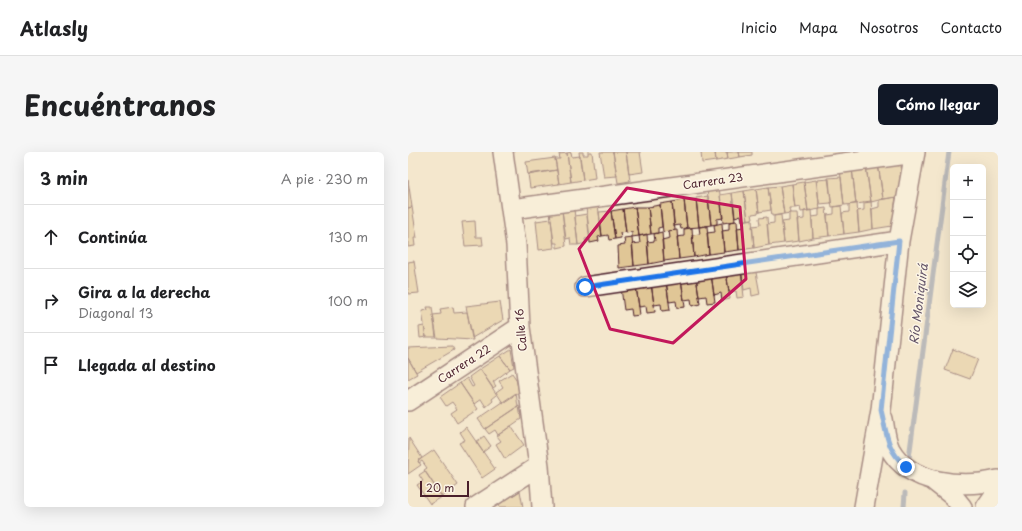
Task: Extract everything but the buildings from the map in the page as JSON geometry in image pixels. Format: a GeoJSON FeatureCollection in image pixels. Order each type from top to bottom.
{"type":"FeatureCollection","features":[{"type":"Feature","properties":{"kind":"street","name":"Calle 16"},"geometry":{"type":"LineString","coordinates":[[503,152],[516,245],[520,327],[539,466],[542,507]]}},
{"type":"Feature","properties":{"kind":"street","name":"Carrera 23"},"geometry":{"type":"LineString","coordinates":[[512,210],[915,152]]}},
{"type":"Feature","properties":{"kind":"street"},"geometry":{"type":"LineString","coordinates":[[864,507],[881,410],[899,241],[915,152]]}},
{"type":"Feature","properties":{"kind":"street"},"geometry":{"type":"LineString","coordinates":[[585,287],[899,241]]}},
{"type":"Feature","properties":{"kind":"street","name":"Carrera 22"},"geometry":{"type":"LineString","coordinates":[[408,401],[520,327]]}},
{"type":"Feature","properties":{"kind":"street"},"geometry":{"type":"LineString","coordinates":[[881,410],[886,437],[897,459],[916,474],[958,484],[985,483],[998,480]]}},
{"type":"Feature","properties":{"kind":"street"},"geometry":{"type":"LineString","coordinates":[[476,507],[539,466]]}},
{"type":"Feature","properties":{"kind":"street"},"geometry":{"type":"LineString","coordinates":[[928,478],[943,487],[962,507]]}},
{"type":"Feature","properties":{"kind":"street"},"geometry":{"type":"LineString","coordinates":[[986,507],[998,490]]}},
{"type":"Feature","properties":{"kind":"highlighted area"},"geometry":{"type":"Polygon","coordinates":[[[627,188],[740,207],[746,279],[673,343],[610,329],[579,249],[627,188]]]}},
{"type":"Feature","properties":{"kind":"waterway","name":"Río Moniquirá"},"geometry":{"type":"LineString","coordinates":[[909,458],[949,152]]}},
{"type":"Feature","properties":{"kind":"waterway"},"geometry":{"type":"LineString","coordinates":[[904,507],[905,493]]}},
{"type":"Feature","properties":{"kind":"route"},"geometry":{"type":"LineString","coordinates":[[585,287],[899,241],[881,410],[886,437],[890,448],[897,459],[906,467]]}}]}
